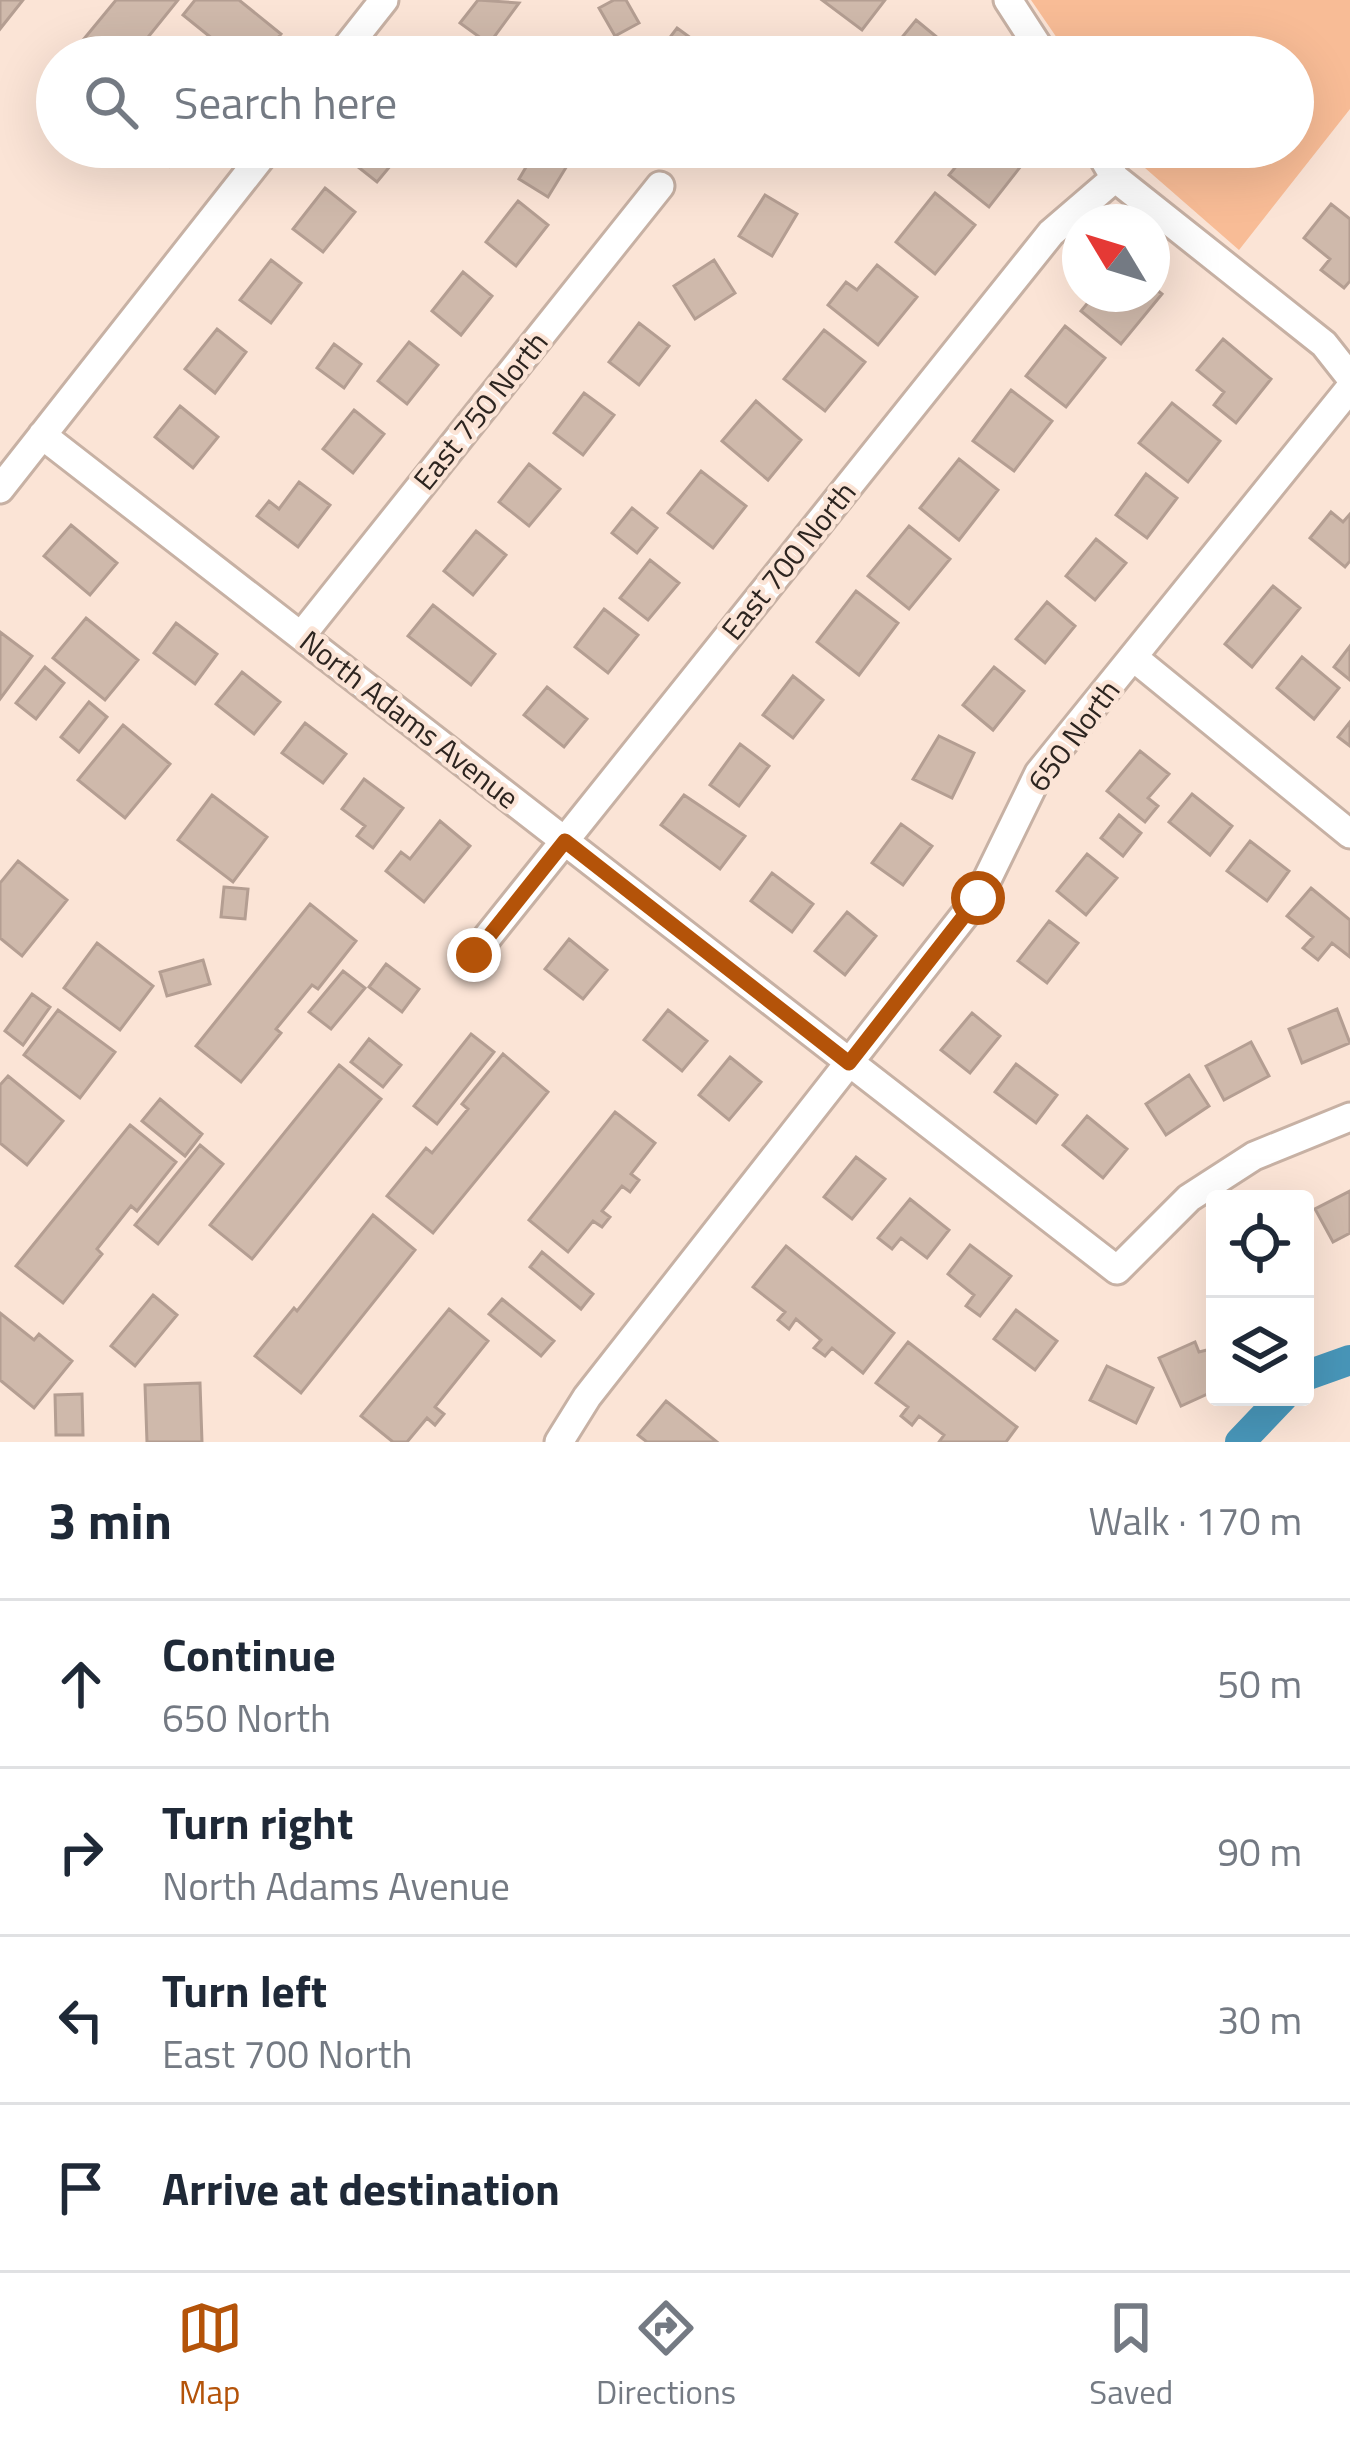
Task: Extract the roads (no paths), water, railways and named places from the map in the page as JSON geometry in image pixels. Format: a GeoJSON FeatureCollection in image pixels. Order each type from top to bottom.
{"type":"FeatureCollection","features":[{"type":"Feature","properties":{"kind":"street"},"geometry":{"type":"LineString","coordinates":[[356,36],[384,0]]}},
{"type":"Feature","properties":{"kind":"street"},"geometry":{"type":"LineString","coordinates":[[1008,0],[1031,36]]}},
{"type":"Feature","properties":{"kind":"street"},"geometry":{"type":"LineString","coordinates":[[0,489],[252,168]]}},
{"type":"Feature","properties":{"kind":"street"},"geometry":{"type":"LineString","coordinates":[[1109,168],[1114,178],[1324,344],[1350,377]]}},
{"type":"Feature","properties":{"kind":"street","name":"East 700 North"},"geometry":{"type":"LineString","coordinates":[[474,955],[1051,233],[1114,178]]}},
{"type":"Feature","properties":{"kind":"street","name":"East 750 North"},"geometry":{"type":"LineString","coordinates":[[301,636],[661,186]]}},
{"type":"Feature","properties":{"kind":"street","name":"650 North"},"geometry":{"type":"LineString","coordinates":[[559,1442],[587,1397],[978,898],[1040,773],[1350,388]]}},
{"type":"Feature","properties":{"kind":"street","name":"North Adams Avenue"},"geometry":{"type":"LineString","coordinates":[[42,435],[1117,1270],[1189,1198],[1254,1156],[1350,1117]]}},
{"type":"Feature","properties":{"kind":"street"},"geometry":{"type":"LineString","coordinates":[[1133,657],[1350,833]]}},
{"type":"Feature","properties":{"kind":"waterway"},"geometry":{"type":"LineString","coordinates":[[1314,1373],[1350,1360]]}},
{"type":"Feature","properties":{"kind":"waterway"},"geometry":{"type":"LineString","coordinates":[[1240,1442],[1274,1406]]}}]}
